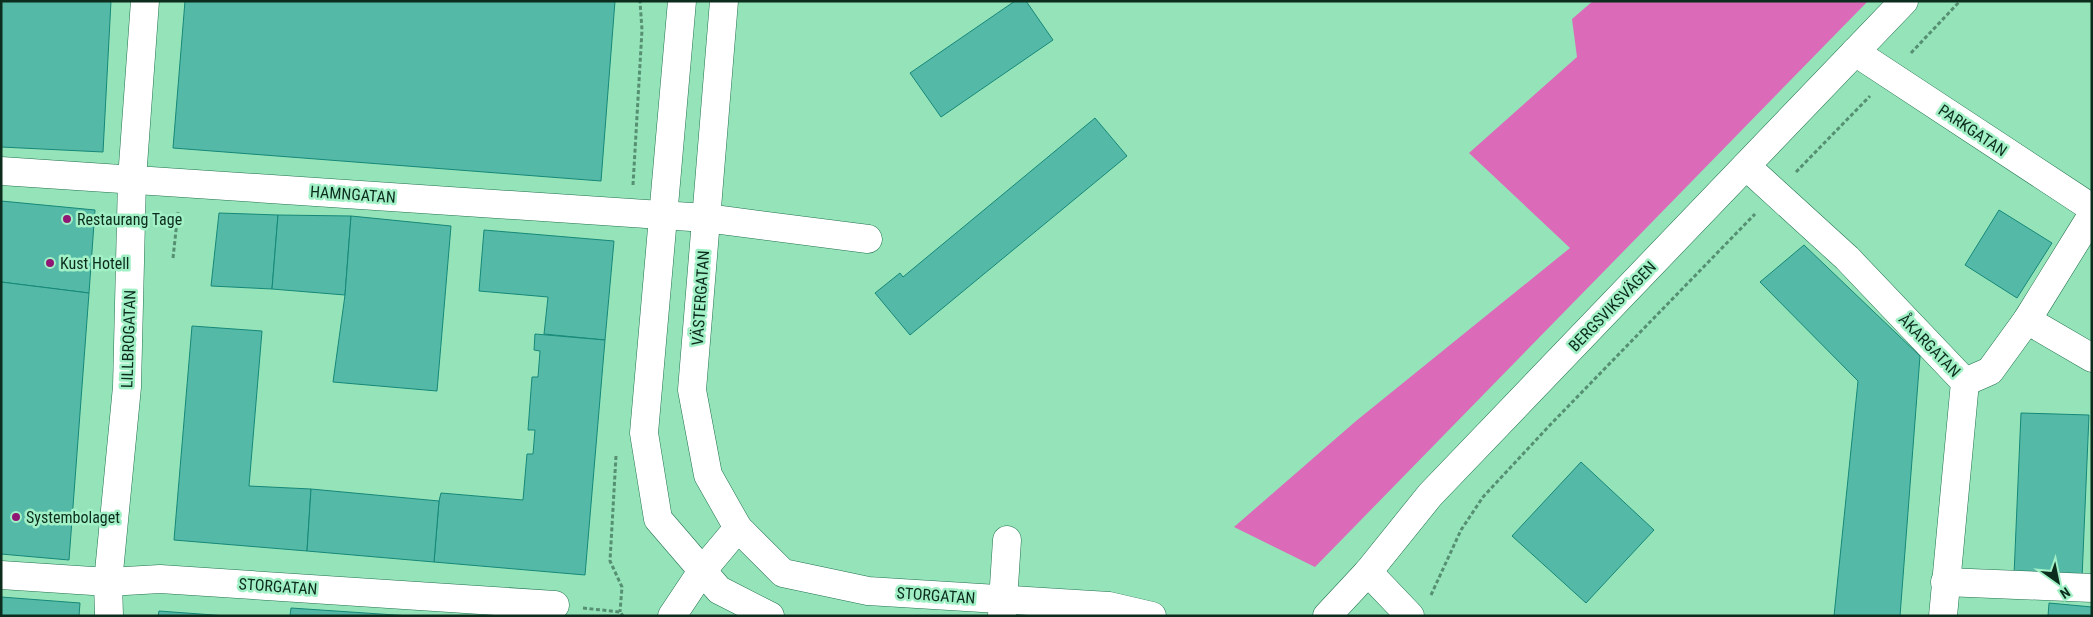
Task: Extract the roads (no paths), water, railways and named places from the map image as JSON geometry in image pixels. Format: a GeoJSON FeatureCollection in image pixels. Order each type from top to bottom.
{"type":"FeatureCollection","features":[{"type":"Feature","properties":{"kind":"street","name":"LILLBROGATAN"},"geometry":{"type":"LineString","coordinates":[[109,616],[108,582],[126,386],[132,179],[145,1]]}},
{"type":"Feature","properties":{"kind":"street"},"geometry":{"type":"LineString","coordinates":[[682,1],[644,433],[658,519],[719,590],[770,616]]}},
{"type":"Feature","properties":{"kind":"street","name":"VÄSTERGATAN"},"geometry":{"type":"LineString","coordinates":[[724,1],[692,390],[708,475],[738,528]]}},
{"type":"Feature","properties":{"kind":"street","name":"BERGSVIKSVÄGEN"},"geometry":{"type":"LineString","coordinates":[[1326,616],[1368,572],[1430,495],[1904,1]]}},
{"type":"Feature","properties":{"kind":"street","name":"PARKGATAN"},"geometry":{"type":"LineString","coordinates":[[1855,52],[2092,208]]}},
{"type":"Feature","properties":{"kind":"street","name":"ÅKARGATAN"},"geometry":{"type":"LineString","coordinates":[[1746,166],[1847,258],[1965,382],[1943,616]]}},
{"type":"Feature","properties":{"kind":"street","name":"HAMNGATAN"},"geometry":{"type":"LineString","coordinates":[[1,171],[706,218],[868,239]]}},
{"type":"Feature","properties":{"kind":"street"},"geometry":{"type":"LineString","coordinates":[[1965,382],[1990,371],[2027,320],[2092,214]]}},
{"type":"Feature","properties":{"kind":"street"},"geometry":{"type":"LineString","coordinates":[[2027,320],[2092,358]]}},
{"type":"Feature","properties":{"kind":"street"},"geometry":{"type":"LineString","coordinates":[[672,616],[702,571],[738,528]]}},
{"type":"Feature","properties":{"kind":"street","name":"STORGATAN"},"geometry":{"type":"LineString","coordinates":[[738,528],[783,573],[868,591],[1003,608],[1109,606],[1152,616]]}},
{"type":"Feature","properties":{"kind":"street"},"geometry":{"type":"LineString","coordinates":[[1003,608],[1007,540]]}},
{"type":"Feature","properties":{"kind":"street"},"geometry":{"type":"LineString","coordinates":[[1368,572],[1417,609]]}},
{"type":"Feature","properties":{"kind":"street","name":"STORGATAN"},"geometry":{"type":"LineString","coordinates":[[1,575],[108,582],[160,579],[555,605]]}},
{"type":"Feature","properties":{"kind":"street"},"geometry":{"type":"LineString","coordinates":[[1945,582],[2092,588]]}},
{"type":"Feature","properties":{"kind":"place","name":"Restaurang Tage"},"geometry":{"type":"Point","coordinates":[67,219]}},
{"type":"Feature","properties":{"kind":"place","name":"Kust Hotell"},"geometry":{"type":"Point","coordinates":[50,263]}},
{"type":"Feature","properties":{"kind":"place","name":"Systembolaget"},"geometry":{"type":"Point","coordinates":[16,517]}}]}
